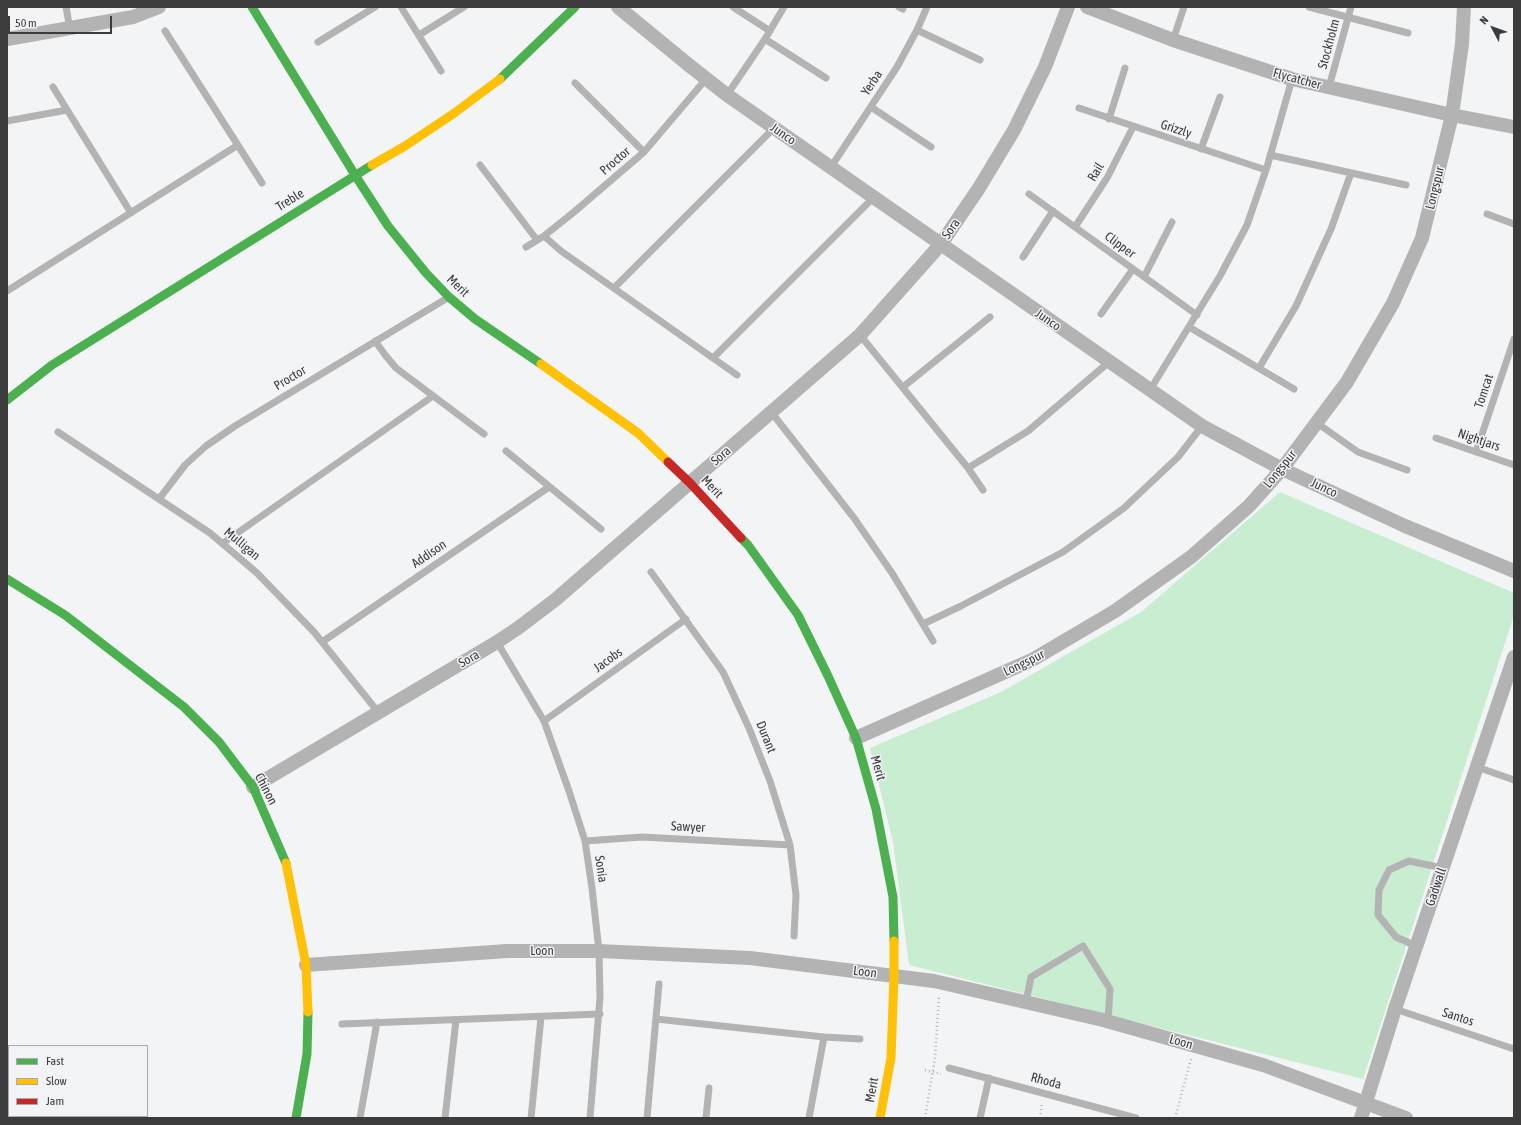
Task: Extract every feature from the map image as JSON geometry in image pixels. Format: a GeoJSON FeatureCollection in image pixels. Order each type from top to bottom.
{"type":"FeatureCollection","features":[{"type":"Feature","properties":{"kind":"street"},"geometry":{"type":"LineString","coordinates":[[7,39],[133,17],[159,7]]}},
{"type":"Feature","properties":{"kind":"street","name":"Merit"},"geometry":{"type":"LineString","coordinates":[[252,7],[388,226],[426,273],[449,297],[475,320],[603,406],[632,429],[690,483],[748,545],[798,615],[856,738],[876,809],[893,897],[894,976],[891,1058],[880,1118]]}},
{"type":"Feature","properties":{"kind":"street","name":"Treble"},"geometry":{"type":"LineString","coordinates":[[7,400],[52,365],[355,175],[405,146],[453,114],[500,79],[576,7]]}},
{"type":"Feature","properties":{"kind":"street","name":"Junco"},"geometry":{"type":"LineString","coordinates":[[618,7],[706,79],[774,128],[1202,426],[1282,469],[1405,526],[1514,571]]}},
{"type":"Feature","properties":{"kind":"street","name":"Sora"},"geometry":{"type":"LineString","coordinates":[[253,787],[497,642],[518,628],[555,600],[772,413],[860,334],[941,244],[979,188],[1014,130],[1045,67],[1068,7]]}},
{"type":"Feature","properties":{"kind":"street","name":"Flycatcher"},"geometry":{"type":"LineString","coordinates":[[1086,7],[1173,40],[1292,78],[1452,115],[1514,127]]}},
{"type":"Feature","properties":{"kind":"street","name":"Longspur"},"geometry":{"type":"LineString","coordinates":[[856,738],[1032,660],[1115,611],[1191,557],[1249,506],[1282,469],[1347,382],[1393,303],[1422,238],[1452,115],[1462,44],[1464,7]]}},
{"type":"Feature","properties":{"kind":"street","name":"Chinon"},"geometry":{"type":"LineString","coordinates":[[7,579],[65,615],[184,707],[219,742],[253,787],[288,867],[306,965],[308,1010],[307,1054],[296,1118]]}},
{"type":"Feature","properties":{"kind":"street","name":"Gadwall"},"geometry":{"type":"LineString","coordinates":[[1361,1118],[1394,1009],[1514,657]]}},
{"type":"Feature","properties":{"kind":"street","name":"Loon"},"geometry":{"type":"LineString","coordinates":[[306,965],[507,951],[599,951],[750,958],[940,982],[1108,1021],[1263,1065],[1406,1118]]}},
{"type":"Feature","properties":{"kind":"lane"},"geometry":{"type":"LineString","coordinates":[[66,7],[70,29]]}},
{"type":"Feature","properties":{"kind":"lane"},"geometry":{"type":"LineString","coordinates":[[318,42],[375,7]]}},
{"type":"Feature","properties":{"kind":"lane"},"geometry":{"type":"LineString","coordinates":[[401,7],[442,71]]}},
{"type":"Feature","properties":{"kind":"lane"},"geometry":{"type":"LineString","coordinates":[[419,35],[464,7]]}},
{"type":"Feature","properties":{"kind":"lane"},"geometry":{"type":"LineString","coordinates":[[733,7],[770,31]]}},
{"type":"Feature","properties":{"kind":"lane"},"geometry":{"type":"LineString","coordinates":[[727,94],[765,39],[784,7]]}},
{"type":"Feature","properties":{"kind":"lane","name":"Yerba"},"geometry":{"type":"LineString","coordinates":[[830,167],[897,67],[917,30],[927,7]]}},
{"type":"Feature","properties":{"kind":"lane"},"geometry":{"type":"LineString","coordinates":[[1173,40],[1184,7]]}},
{"type":"Feature","properties":{"kind":"lane"},"geometry":{"type":"LineString","coordinates":[[1309,7],[1408,33]]}},
{"type":"Feature","properties":{"kind":"lane","name":"Stockholm"},"geometry":{"type":"LineString","coordinates":[[1329,87],[1351,7]]}},
{"type":"Feature","properties":{"kind":"lane"},"geometry":{"type":"LineString","coordinates":[[165,30],[262,183]]}},
{"type":"Feature","properties":{"kind":"lane"},"geometry":{"type":"LineString","coordinates":[[917,30],[980,60]]}},
{"type":"Feature","properties":{"kind":"lane"},"geometry":{"type":"LineString","coordinates":[[765,39],[826,78]]}},
{"type":"Feature","properties":{"kind":"lane"},"geometry":{"type":"LineString","coordinates":[[1109,119],[1125,68]]}},
{"type":"Feature","properties":{"kind":"lane"},"geometry":{"type":"LineString","coordinates":[[1150,390],[1220,276],[1247,225],[1266,170],[1292,78]]}},
{"type":"Feature","properties":{"kind":"lane","name":"Proctor"},"geometry":{"type":"LineString","coordinates":[[526,247],[544,236],[644,152],[706,79]]}},
{"type":"Feature","properties":{"kind":"lane"},"geometry":{"type":"LineString","coordinates":[[575,83],[644,152]]}},
{"type":"Feature","properties":{"kind":"lane"},"geometry":{"type":"LineString","coordinates":[[53,87],[130,213]]}},
{"type":"Feature","properties":{"kind":"lane"},"geometry":{"type":"LineString","coordinates":[[1201,149],[1220,97]]}},
{"type":"Feature","properties":{"kind":"lane"},"geometry":{"type":"LineString","coordinates":[[871,107],[932,147]]}},
{"type":"Feature","properties":{"kind":"lane","name":"Grizzly"},"geometry":{"type":"LineString","coordinates":[[1079,108],[1266,170]]}},
{"type":"Feature","properties":{"kind":"lane"},"geometry":{"type":"LineString","coordinates":[[7,121],[67,110]]}},
{"type":"Feature","properties":{"kind":"lane","name":"Rail"},"geometry":{"type":"LineString","coordinates":[[1075,227],[1107,178],[1133,127]]}},
{"type":"Feature","properties":{"kind":"lane"},"geometry":{"type":"LineString","coordinates":[[614,288],[774,128]]}},
{"type":"Feature","properties":{"kind":"lane"},"geometry":{"type":"LineString","coordinates":[[7,291],[238,145]]}},
{"type":"Feature","properties":{"kind":"lane"},"geometry":{"type":"LineString","coordinates":[[1270,155],[1406,185]]}},
{"type":"Feature","properties":{"kind":"lane"},"geometry":{"type":"LineString","coordinates":[[480,165],[537,240]]}},
{"type":"Feature","properties":{"kind":"lane"},"geometry":{"type":"LineString","coordinates":[[1259,368],[1296,306],[1331,229],[1351,172]]}},
{"type":"Feature","properties":{"kind":"lane","name":"Clipper"},"geometry":{"type":"LineString","coordinates":[[1029,194],[1197,315]]}},
{"type":"Feature","properties":{"kind":"lane"},"geometry":{"type":"LineString","coordinates":[[713,358],[874,197]]}},
{"type":"Feature","properties":{"kind":"lane"},"geometry":{"type":"LineString","coordinates":[[1024,257],[1053,212]]}},
{"type":"Feature","properties":{"kind":"lane"},"geometry":{"type":"LineString","coordinates":[[1487,214],[1514,224]]}},
{"type":"Feature","properties":{"kind":"lane"},"geometry":{"type":"LineString","coordinates":[[1144,277],[1172,222]]}},
{"type":"Feature","properties":{"kind":"lane"},"geometry":{"type":"LineString","coordinates":[[544,236],[561,251],[737,375]]}},
{"type":"Feature","properties":{"kind":"lane"},"geometry":{"type":"LineString","coordinates":[[1101,314],[1133,269]]}},
{"type":"Feature","properties":{"kind":"lane","name":"Proctor"},"geometry":{"type":"LineString","coordinates":[[159,499],[185,465],[206,446],[235,426],[449,297]]}},
{"type":"Feature","properties":{"kind":"lane"},"geometry":{"type":"LineString","coordinates":[[903,387],[990,317]]}},
{"type":"Feature","properties":{"kind":"lane"},"geometry":{"type":"LineString","coordinates":[[1189,327],[1294,389]]}},
{"type":"Feature","properties":{"kind":"lane"},"geometry":{"type":"LineString","coordinates":[[860,334],[968,468],[983,490]]}},
{"type":"Feature","properties":{"kind":"lane","name":"Tomcat"},"geometry":{"type":"LineString","coordinates":[[1476,452],[1514,339]]}},
{"type":"Feature","properties":{"kind":"lane"},"geometry":{"type":"LineString","coordinates":[[375,341],[396,368],[484,434]]}},
{"type":"Feature","properties":{"kind":"lane"},"geometry":{"type":"LineString","coordinates":[[968,468],[1028,431],[1109,362]]}},
{"type":"Feature","properties":{"kind":"lane"},"geometry":{"type":"LineString","coordinates":[[223,543],[433,396]]}},
{"type":"Feature","properties":{"kind":"lane"},"geometry":{"type":"LineString","coordinates":[[772,413],[854,518],[892,573],[933,641]]}},
{"type":"Feature","properties":{"kind":"lane"},"geometry":{"type":"LineString","coordinates":[[1317,423],[1358,452],[1407,470]]}},
{"type":"Feature","properties":{"kind":"lane"},"geometry":{"type":"LineString","coordinates":[[923,624],[961,606],[1063,552],[1124,508],[1178,457],[1202,426]]}},
{"type":"Feature","properties":{"kind":"lane","name":"Mulligan"},"geometry":{"type":"LineString","coordinates":[[58,432],[223,543],[257,573],[322,642],[378,712]]}},
{"type":"Feature","properties":{"kind":"lane","name":"Nightjars"},"geometry":{"type":"LineString","coordinates":[[1436,438],[1514,465]]}},
{"type":"Feature","properties":{"kind":"lane"},"geometry":{"type":"LineString","coordinates":[[506,450],[601,529]]}},
{"type":"Feature","properties":{"kind":"lane","name":"Addison"},"geometry":{"type":"LineString","coordinates":[[322,642],[549,487]]}},
{"type":"Feature","properties":{"kind":"lane","name":"Durant"},"geometry":{"type":"LineString","coordinates":[[651,572],[686,619],[722,672],[749,728],[770,781],[790,845],[796,895],[794,936]]}},
{"type":"Feature","properties":{"kind":"lane","name":"Jacobs"},"geometry":{"type":"LineString","coordinates":[[544,721],[686,619]]}},
{"type":"Feature","properties":{"kind":"lane","name":"Sonia"},"geometry":{"type":"LineString","coordinates":[[497,642],[544,721],[585,841],[599,951],[600,1014],[590,1118]]}},
{"type":"Feature","properties":{"kind":"lane"},"geometry":{"type":"LineString","coordinates":[[1477,767],[1514,780]]}},
{"type":"Feature","properties":{"kind":"lane","name":"Sawyer"},"geometry":{"type":"LineString","coordinates":[[585,841],[642,837],[790,845]]}},
{"type":"Feature","properties":{"kind":"lane"},"geometry":{"type":"LineString","coordinates":[[1416,946],[1396,937],[1378,915],[1379,890],[1389,870],[1409,861],[1443,868]]}},
{"type":"Feature","properties":{"kind":"lane"},"geometry":{"type":"LineString","coordinates":[[1026,1002],[1031,977],[1083,946],[1110,989],[1108,1021]]}},
{"type":"Feature","properties":{"kind":"lane"},"geometry":{"type":"LineString","coordinates":[[646,1118],[659,984]]}},
{"type":"Feature","properties":{"kind":"lane","name":"Santos"},"geometry":{"type":"LineString","coordinates":[[1394,1009],[1514,1048]]}},
{"type":"Feature","properties":{"kind":"lane"},"geometry":{"type":"LineString","coordinates":[[342,1024],[600,1014]]}},
{"type":"Feature","properties":{"kind":"lane"},"geometry":{"type":"LineString","coordinates":[[531,1118],[542,1017]]}},
{"type":"Feature","properties":{"kind":"lane"},"geometry":{"type":"LineString","coordinates":[[656,1018],[824,1037],[860,1039]]}},
{"type":"Feature","properties":{"kind":"lane"},"geometry":{"type":"LineString","coordinates":[[445,1118],[456,1020]]}},
{"type":"Feature","properties":{"kind":"lane"},"geometry":{"type":"LineString","coordinates":[[360,1118],[377,1022]]}},
{"type":"Feature","properties":{"kind":"lane"},"geometry":{"type":"LineString","coordinates":[[809,1118],[824,1037]]}},
{"type":"Feature","properties":{"kind":"lane","name":"Rhoda"},"geometry":{"type":"LineString","coordinates":[[949,1068],[1136,1118]]}},
{"type":"Feature","properties":{"kind":"lane"},"geometry":{"type":"LineString","coordinates":[[980,1118],[989,1078]]}},
{"type":"Feature","properties":{"kind":"lane"},"geometry":{"type":"LineString","coordinates":[[706,1118],[709,1088]]}},
{"type":"Feature","properties":{"kind":"path"},"geometry":{"type":"LineString","coordinates":[[924,1118],[933,1072],[940,982]]}},
{"type":"Feature","properties":{"kind":"path"},"geometry":{"type":"LineString","coordinates":[[1175,1118],[1194,1046]]}},
{"type":"Feature","properties":{"kind":"path"},"geometry":{"type":"LineString","coordinates":[[925,1070],[942,1074],[949,1068]]}},
{"type":"Feature","properties":{"kind":"path"},"geometry":{"type":"LineString","coordinates":[[1040,1118],[1044,1093]]}},
{"type":"Feature","properties":{"kind":"green space"},"geometry":{"type":"Polygon","coordinates":[[[1280,492],[1514,593],[1514,615],[1363,1079],[909,965],[893,842],[870,748],[1001,692],[1141,612],[1280,492]]]}},
{"type":"Feature","properties":{"kind":"traffic: fast"},"geometry":{"type":"LineString","coordinates":[[252,7],[388,226],[426,273],[449,297],[475,319],[541,364]]}},
{"type":"Feature","properties":{"kind":"traffic: fast"},"geometry":{"type":"LineString","coordinates":[[500,79],[575,7]]}},
{"type":"Feature","properties":{"kind":"traffic: fast"},"geometry":{"type":"LineString","coordinates":[[7,400],[52,365],[372,165]]}},
{"type":"Feature","properties":{"kind":"traffic: fast"},"geometry":{"type":"LineString","coordinates":[[741,538],[748,545],[798,615],[856,738],[876,809],[893,897],[894,941]]}},
{"type":"Feature","properties":{"kind":"traffic: fast"},"geometry":{"type":"LineString","coordinates":[[7,579],[65,615],[184,707],[219,742],[253,787],[286,863]]}},
{"type":"Feature","properties":{"kind":"traffic: fast"},"geometry":{"type":"LineString","coordinates":[[296,1118],[307,1054],[308,1012]]}},
{"type":"Feature","properties":{"kind":"traffic: slow"},"geometry":{"type":"LineString","coordinates":[[372,165],[405,146],[453,114],[500,79]]}},
{"type":"Feature","properties":{"kind":"traffic: slow"},"geometry":{"type":"LineString","coordinates":[[541,364],[638,433],[668,462]]}},
{"type":"Feature","properties":{"kind":"traffic: slow"},"geometry":{"type":"LineString","coordinates":[[286,863],[306,965],[308,1012]]}},
{"type":"Feature","properties":{"kind":"traffic: slow"},"geometry":{"type":"LineString","coordinates":[[880,1118],[891,1058],[894,941]]}},
{"type":"Feature","properties":{"kind":"traffic: jam"},"geometry":{"type":"LineString","coordinates":[[668,462],[690,483],[741,538]]}}]}
